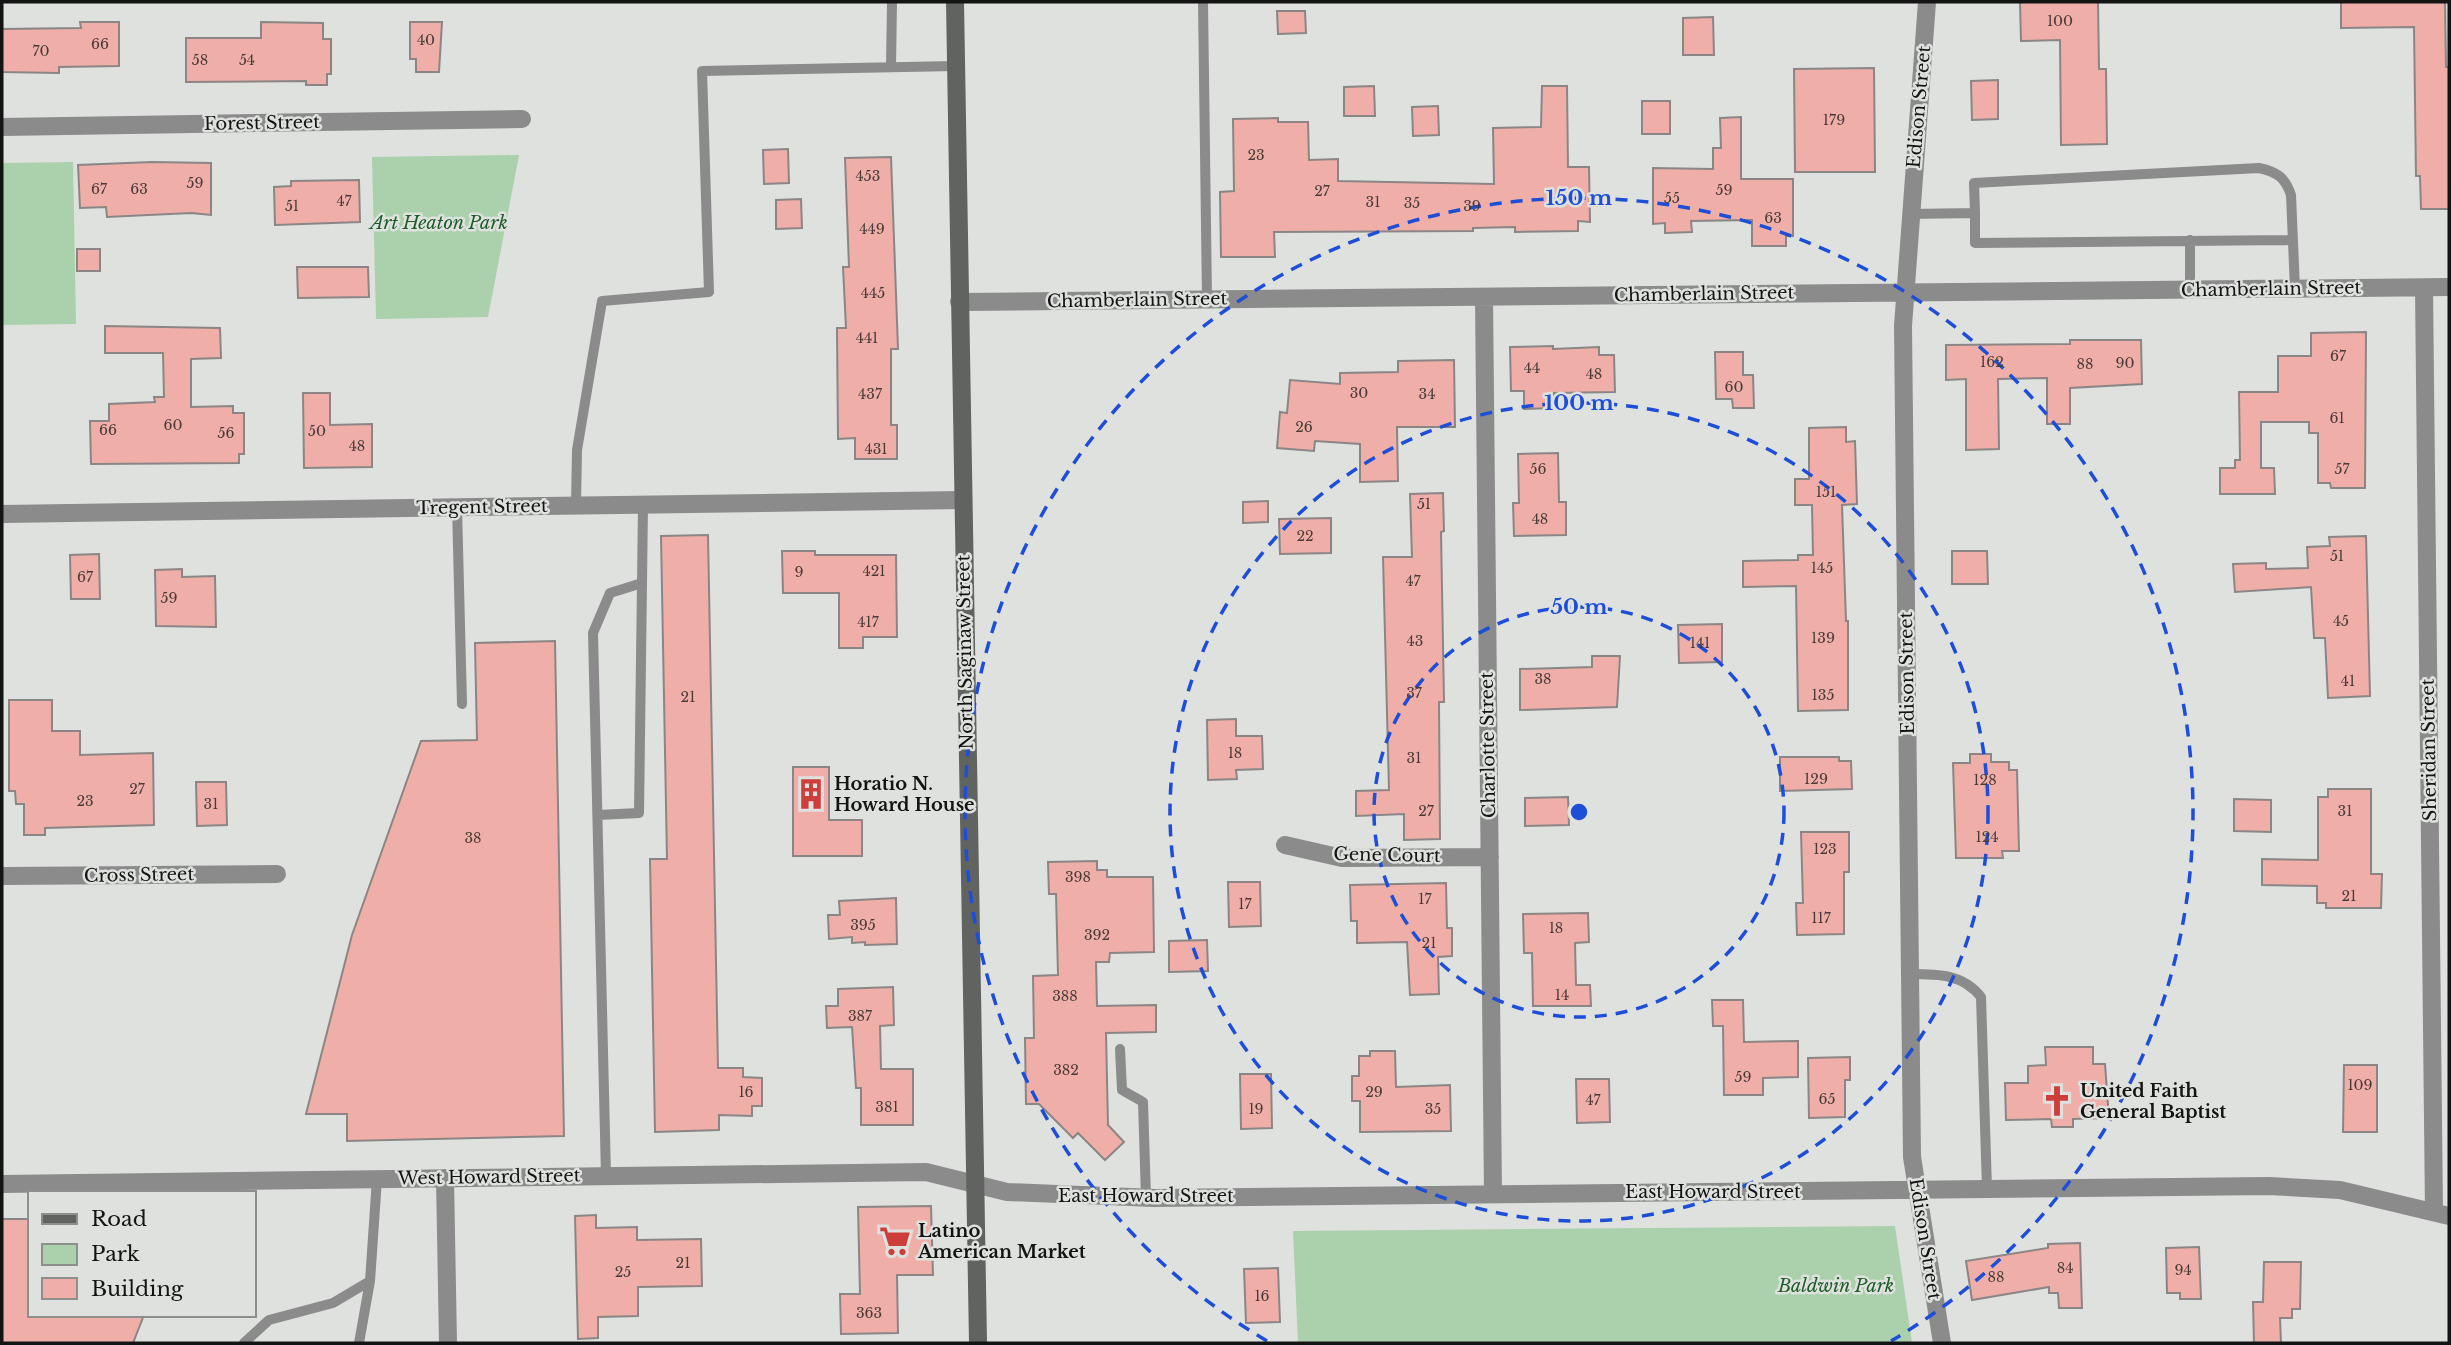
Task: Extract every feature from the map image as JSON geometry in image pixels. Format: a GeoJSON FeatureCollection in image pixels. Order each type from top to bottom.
{"type":"FeatureCollection","features":[{"type":"Feature","properties":{"kind":"street","name":"North Saginaw Street"},"geometry":{"type":"LineString","coordinates":[[955,2],[978,1343]]}},
{"type":"Feature","properties":{"kind":"street","name":"Edison Street"},"geometry":{"type":"LineString","coordinates":[[1927,2],[1905,293],[1912,1157],[1942,1343]]}},
{"type":"Feature","properties":{"kind":"street","name":"Forest Street"},"geometry":{"type":"LineString","coordinates":[[2,127],[522,119]]}},
{"type":"Feature","properties":{"kind":"street","name":"Chamberlain Street"},"geometry":{"type":"LineString","coordinates":[[959,302],[2449,287]]}},
{"type":"Feature","properties":{"kind":"street","name":"Sheridan Street"},"geometry":{"type":"LineString","coordinates":[[2424,288],[2442,1214]]}},
{"type":"Feature","properties":{"kind":"street","name":"Charlotte Street"},"geometry":{"type":"LineString","coordinates":[[1484,297],[1493,1194]]}},
{"type":"Feature","properties":{"kind":"street","name":"Tregent Street"},"geometry":{"type":"LineString","coordinates":[[2,514],[962,500]]}},
{"type":"Feature","properties":{"kind":"street","name":"Gene Court"},"geometry":{"type":"LineString","coordinates":[[1285,845],[1342,858],[1490,856]]}},
{"type":"Feature","properties":{"kind":"street","name":"Cross Street"},"geometry":{"type":"LineString","coordinates":[[2,876],[277,874]]}},
{"type":"Feature","properties":{"kind":"street","name":"West Howard Street"},"geometry":{"type":"LineString","coordinates":[[2,1184],[931,1172],[975,1184]]}},
{"type":"Feature","properties":{"kind":"street"},"geometry":{"type":"LineString","coordinates":[[445,1178],[448,1343]]}},
{"type":"Feature","properties":{"kind":"street","name":"East Howard Street"},"geometry":{"type":"LineString","coordinates":[[975,1184],[1036,1195],[1146,1198],[2311,1187],[2354,1192],[2442,1214]]}},
{"type":"Feature","properties":{"kind":"lane"},"geometry":{"type":"LineString","coordinates":[[891,67],[892,2]]}},
{"type":"Feature","properties":{"kind":"lane"},"geometry":{"type":"LineString","coordinates":[[1203,2],[1207,299]]}},
{"type":"Feature","properties":{"kind":"lane"},"geometry":{"type":"LineString","coordinates":[[576,505],[577,450],[602,301],[709,292],[702,71],[956,66]]}},
{"type":"Feature","properties":{"kind":"lane"},"geometry":{"type":"LineString","coordinates":[[2293,240],[1975,243],[1975,183],[2259,168],[2274,172],[2286,180],[2291,195],[2293,240],[2295,289]]}},
{"type":"Feature","properties":{"kind":"lane"},"geometry":{"type":"LineString","coordinates":[[1909,214],[1975,213]]}},
{"type":"Feature","properties":{"kind":"lane"},"geometry":{"type":"LineString","coordinates":[[2190,240],[2190,290]]}},
{"type":"Feature","properties":{"kind":"lane"},"geometry":{"type":"LineString","coordinates":[[598,815],[639,813],[643,504]]}},
{"type":"Feature","properties":{"kind":"lane"},"geometry":{"type":"LineString","coordinates":[[457,508],[462,704]]}},
{"type":"Feature","properties":{"kind":"lane"},"geometry":{"type":"LineString","coordinates":[[606,1176],[593,634],[610,593],[642,583]]}},
{"type":"Feature","properties":{"kind":"lane"},"geometry":{"type":"LineString","coordinates":[[1910,974],[1954,977],[1972,986],[1981,998],[1987,1189]]}},
{"type":"Feature","properties":{"kind":"lane"},"geometry":{"type":"LineString","coordinates":[[1120,1049],[1122,1090],[1143,1102],[1146,1198]]}},
{"type":"Feature","properties":{"kind":"lane"},"geometry":{"type":"LineString","coordinates":[[359,1343],[370,1281],[377,1179]]}},
{"type":"Feature","properties":{"kind":"lane"},"geometry":{"type":"LineString","coordinates":[[244,1343],[269,1320],[333,1303],[370,1281]]}},
{"type":"Feature","properties":{"kind":"green space","name":"Art Heaton Park"},"geometry":{"type":"Polygon","coordinates":[[[519,155],[488,317],[376,319],[372,157],[519,155]]]}},
{"type":"Feature","properties":{"kind":"green space"},"geometry":{"type":"Polygon","coordinates":[[[73,162],[76,324],[2,325],[2,163],[73,162]]]}},
{"type":"Feature","properties":{"kind":"green space","name":"Baldwin Park"},"geometry":{"type":"Polygon","coordinates":[[[1895,1226],[1912,1343],[1298,1343],[1293,1231],[1895,1226]]]}},
{"type":"Feature","properties":{"kind":"building"},"geometry":{"type":"Polygon","coordinates":[[[2020,2],[2098,2],[2099,69],[2106,69],[2107,144],[2061,145],[2060,40],[2021,41],[2020,2]]]}},
{"type":"Feature","properties":{"kind":"building"},"geometry":{"type":"Polygon","coordinates":[[[2341,2],[2445,2],[2446,67],[2449,67],[2449,209],[2421,209],[2420,176],[2416,176],[2414,27],[2341,28],[2341,2]]]}},
{"type":"Feature","properties":{"kind":"building"},"geometry":{"type":"Polygon","coordinates":[[[1277,11],[1305,11],[1306,33],[1278,34],[1277,11]]]}},
{"type":"Feature","properties":{"kind":"building"},"geometry":{"type":"Polygon","coordinates":[[[1713,17],[1714,55],[1683,55],[1683,18],[1713,17]]]}},
{"type":"Feature","properties":{"kind":"building"},"geometry":{"type":"Polygon","coordinates":[[[80,22],[119,22],[119,66],[59,67],[59,73],[2,72],[2,29],[81,28],[80,22]]]}},
{"type":"Feature","properties":{"kind":"building"},"geometry":{"type":"Polygon","coordinates":[[[261,22],[323,23],[323,39],[331,39],[331,74],[327,74],[327,85],[306,85],[306,81],[186,82],[186,38],[261,38],[261,22]]]}},
{"type":"Feature","properties":{"kind":"building"},"geometry":{"type":"Polygon","coordinates":[[[410,22],[442,22],[439,72],[416,72],[416,59],[410,59],[410,22]]]}},
{"type":"Feature","properties":{"kind":"building"},"geometry":{"type":"Polygon","coordinates":[[[1874,68],[1875,172],[1795,172],[1794,69],[1874,68]]]}},
{"type":"Feature","properties":{"kind":"building"},"geometry":{"type":"Polygon","coordinates":[[[1998,80],[1998,119],[1972,120],[1971,81],[1998,80]]]}},
{"type":"Feature","properties":{"kind":"building"},"geometry":{"type":"Polygon","coordinates":[[[1374,86],[1375,116],[1344,116],[1344,87],[1374,86]]]}},
{"type":"Feature","properties":{"kind":"building"},"geometry":{"type":"Polygon","coordinates":[[[1542,86],[1567,86],[1568,167],[1589,167],[1590,222],[1578,221],[1578,231],[1515,232],[1515,227],[1473,228],[1473,231],[1274,232],[1275,257],[1221,257],[1220,192],[1234,191],[1233,119],[1278,118],[1278,122],[1308,122],[1309,160],[1338,159],[1338,181],[1494,184],[1493,128],[1541,127],[1542,86]]]}},
{"type":"Feature","properties":{"kind":"building"},"geometry":{"type":"Polygon","coordinates":[[[1642,101],[1670,101],[1670,134],[1642,134],[1642,101]]]}},
{"type":"Feature","properties":{"kind":"building"},"geometry":{"type":"Polygon","coordinates":[[[1438,106],[1439,135],[1413,136],[1412,107],[1438,106]]]}},
{"type":"Feature","properties":{"kind":"building"},"geometry":{"type":"Polygon","coordinates":[[[1741,117],[1741,179],[1793,179],[1793,236],[1786,236],[1786,246],[1752,246],[1752,220],[1691,221],[1692,232],[1665,233],[1665,223],[1653,224],[1653,168],[1713,169],[1713,148],[1721,148],[1720,118],[1741,117]]]}},
{"type":"Feature","properties":{"kind":"building"},"geometry":{"type":"Polygon","coordinates":[[[788,149],[789,183],[764,184],[763,150],[788,149]]]}},
{"type":"Feature","properties":{"kind":"building"},"geometry":{"type":"Polygon","coordinates":[[[891,157],[898,349],[891,349],[891,425],[897,425],[897,459],[855,459],[855,438],[838,439],[837,328],[846,328],[843,267],[849,267],[845,158],[891,157]]]}},
{"type":"Feature","properties":{"kind":"building"},"geometry":{"type":"Polygon","coordinates":[[[211,163],[211,215],[191,213],[107,217],[106,207],[80,208],[78,165],[211,163]]]}},
{"type":"Feature","properties":{"kind":"building"},"geometry":{"type":"Polygon","coordinates":[[[359,180],[360,222],[275,225],[274,187],[291,186],[291,181],[359,180]]]}},
{"type":"Feature","properties":{"kind":"building"},"geometry":{"type":"Polygon","coordinates":[[[801,199],[802,228],[776,229],[776,200],[801,199]]]}},
{"type":"Feature","properties":{"kind":"building"},"geometry":{"type":"Polygon","coordinates":[[[77,249],[100,249],[100,271],[77,271],[77,249]]]}},
{"type":"Feature","properties":{"kind":"building"},"geometry":{"type":"Polygon","coordinates":[[[297,267],[368,267],[369,297],[298,298],[297,267]]]}},
{"type":"Feature","properties":{"kind":"building"},"geometry":{"type":"Polygon","coordinates":[[[105,326],[220,328],[221,358],[191,359],[191,407],[233,406],[233,413],[244,413],[244,454],[239,454],[239,463],[91,464],[90,421],[109,421],[109,404],[155,402],[154,397],[164,397],[163,353],[105,353],[105,326]]]}},
{"type":"Feature","properties":{"kind":"building"},"geometry":{"type":"Polygon","coordinates":[[[2366,332],[2365,488],[2331,488],[2330,483],[2318,483],[2318,433],[2309,433],[2309,422],[2261,422],[2261,468],[2274,468],[2275,494],[2220,494],[2220,468],[2235,468],[2235,460],[2240,460],[2239,392],[2278,392],[2278,356],[2311,356],[2311,333],[2366,332]]]}},
{"type":"Feature","properties":{"kind":"building"},"geometry":{"type":"Polygon","coordinates":[[[2070,340],[2141,340],[2142,384],[2070,388],[2070,424],[2047,424],[2047,378],[1998,379],[1999,449],[1966,450],[1966,379],[1946,380],[1946,345],[2070,344],[2070,340]]]}},
{"type":"Feature","properties":{"kind":"building"},"geometry":{"type":"Polygon","coordinates":[[[1553,346],[1553,349],[1599,347],[1599,355],[1614,355],[1615,392],[1554,393],[1554,408],[1524,409],[1524,391],[1511,391],[1510,347],[1553,346]]]}},
{"type":"Feature","properties":{"kind":"building"},"geometry":{"type":"Polygon","coordinates":[[[1715,352],[1743,352],[1743,375],[1753,375],[1754,408],[1733,408],[1732,399],[1716,399],[1715,352]]]}},
{"type":"Feature","properties":{"kind":"building"},"geometry":{"type":"Polygon","coordinates":[[[1454,360],[1455,427],[1397,427],[1398,481],[1360,482],[1360,444],[1315,441],[1314,451],[1277,448],[1280,412],[1287,413],[1290,380],[1340,384],[1340,373],[1398,372],[1398,361],[1454,360]]]}},
{"type":"Feature","properties":{"kind":"building"},"geometry":{"type":"Polygon","coordinates":[[[303,393],[330,393],[330,425],[372,424],[372,467],[304,468],[303,393]]]}},
{"type":"Feature","properties":{"kind":"building"},"geometry":{"type":"Polygon","coordinates":[[[1846,427],[1846,442],[1855,441],[1857,504],[1842,505],[1848,621],[1848,710],[1798,711],[1796,586],[1743,587],[1743,561],[1798,560],[1798,555],[1813,555],[1812,505],[1795,505],[1795,479],[1809,479],[1809,428],[1846,427]]]}},
{"type":"Feature","properties":{"kind":"building"},"geometry":{"type":"Polygon","coordinates":[[[1558,453],[1559,502],[1566,502],[1566,535],[1514,536],[1513,503],[1519,503],[1518,454],[1558,453]]]}},
{"type":"Feature","properties":{"kind":"building"},"geometry":{"type":"Polygon","coordinates":[[[1443,493],[1444,531],[1441,532],[1444,702],[1439,702],[1440,839],[1404,840],[1404,814],[1356,816],[1356,791],[1389,790],[1383,557],[1412,557],[1410,494],[1443,493]]]}},
{"type":"Feature","properties":{"kind":"building"},"geometry":{"type":"Polygon","coordinates":[[[1268,501],[1268,522],[1243,523],[1243,502],[1268,501]]]}},
{"type":"Feature","properties":{"kind":"building"},"geometry":{"type":"Polygon","coordinates":[[[1331,518],[1331,553],[1280,554],[1279,519],[1331,518]]]}},
{"type":"Feature","properties":{"kind":"building"},"geometry":{"type":"Polygon","coordinates":[[[708,535],[718,1068],[743,1068],[743,1077],[762,1078],[762,1106],[752,1106],[752,1116],[719,1115],[719,1130],[655,1132],[650,859],[667,859],[661,536],[708,535]]]}},
{"type":"Feature","properties":{"kind":"building"},"geometry":{"type":"Polygon","coordinates":[[[2366,536],[2370,696],[2328,698],[2325,638],[2314,638],[2311,587],[2235,592],[2233,564],[2266,563],[2266,569],[2308,568],[2307,547],[2330,546],[2329,537],[2366,536]]]}},
{"type":"Feature","properties":{"kind":"building"},"geometry":{"type":"Polygon","coordinates":[[[782,551],[815,551],[815,555],[896,555],[897,637],[863,637],[863,648],[839,648],[839,593],[783,593],[782,551]]]}},
{"type":"Feature","properties":{"kind":"building"},"geometry":{"type":"Polygon","coordinates":[[[1952,551],[1987,551],[1988,584],[1952,584],[1952,551]]]}},
{"type":"Feature","properties":{"kind":"building"},"geometry":{"type":"Polygon","coordinates":[[[99,554],[100,599],[71,599],[70,555],[99,554]]]}},
{"type":"Feature","properties":{"kind":"building"},"geometry":{"type":"Polygon","coordinates":[[[182,569],[182,577],[215,576],[216,627],[156,626],[155,570],[182,569]]]}},
{"type":"Feature","properties":{"kind":"building"},"geometry":{"type":"Polygon","coordinates":[[[1722,624],[1722,662],[1679,663],[1678,625],[1722,624]]]}},
{"type":"Feature","properties":{"kind":"building"},"geometry":{"type":"Polygon","coordinates":[[[555,641],[564,1136],[347,1141],[347,1114],[306,1114],[352,935],[421,741],[477,740],[475,643],[555,641]]]}},
{"type":"Feature","properties":{"kind":"building"},"geometry":{"type":"Polygon","coordinates":[[[1592,656],[1620,656],[1617,707],[1520,710],[1520,669],[1592,667],[1592,656]]]}},
{"type":"Feature","properties":{"kind":"building"},"geometry":{"type":"Polygon","coordinates":[[[9,700],[52,700],[52,731],[80,731],[80,755],[153,753],[154,825],[45,828],[45,835],[24,835],[24,804],[16,804],[15,791],[9,791],[9,700]]]}},
{"type":"Feature","properties":{"kind":"building"},"geometry":{"type":"Polygon","coordinates":[[[1236,719],[1236,736],[1262,736],[1263,769],[1236,770],[1237,779],[1208,780],[1207,720],[1236,719]]]}},
{"type":"Feature","properties":{"kind":"building"},"geometry":{"type":"Polygon","coordinates":[[[1970,754],[1991,754],[1991,762],[2009,762],[2009,770],[2017,770],[2019,851],[2002,851],[2003,858],[1956,858],[1953,763],[1970,763],[1970,754]]]}},
{"type":"Feature","properties":{"kind":"building"},"geometry":{"type":"Polygon","coordinates":[[[1780,757],[1839,757],[1839,761],[1851,761],[1852,789],[1780,791],[1780,757]]]}},
{"type":"Feature","properties":{"kind":"building","name":"Horatio N. Howard House"},"geometry":{"type":"Polygon","coordinates":[[[793,767],[829,767],[829,820],[862,820],[862,856],[793,856],[793,767]]]}},
{"type":"Feature","properties":{"kind":"building"},"geometry":{"type":"Polygon","coordinates":[[[196,782],[226,782],[227,825],[197,826],[196,782]]]}},
{"type":"Feature","properties":{"kind":"building"},"geometry":{"type":"Polygon","coordinates":[[[2328,789],[2371,789],[2371,874],[2382,874],[2381,908],[2326,908],[2326,903],[2317,903],[2317,886],[2262,885],[2262,859],[2318,860],[2318,797],[2328,797],[2328,789]]]}},
{"type":"Feature","properties":{"kind":"building"},"geometry":{"type":"Polygon","coordinates":[[[1568,797],[1569,825],[1525,826],[1525,798],[1568,797]]]}},
{"type":"Feature","properties":{"kind":"building"},"geometry":{"type":"Polygon","coordinates":[[[2234,799],[2271,800],[2271,832],[2234,831],[2234,799]]]}},
{"type":"Feature","properties":{"kind":"building"},"geometry":{"type":"Polygon","coordinates":[[[1801,832],[1849,832],[1849,872],[1844,872],[1844,934],[1797,935],[1796,903],[1803,903],[1801,832]]]}},
{"type":"Feature","properties":{"kind":"building"},"geometry":{"type":"Polygon","coordinates":[[[1097,861],[1097,870],[1107,870],[1107,877],[1153,877],[1154,952],[1110,953],[1109,962],[1096,962],[1097,1006],[1156,1005],[1156,1032],[1106,1033],[1108,1125],[1124,1142],[1105,1160],[1078,1133],[1073,1138],[1039,1104],[1026,1104],[1025,1038],[1034,1038],[1033,976],[1058,975],[1056,894],[1049,894],[1048,862],[1097,861]]]}},
{"type":"Feature","properties":{"kind":"building"},"geometry":{"type":"Polygon","coordinates":[[[1228,882],[1260,882],[1261,926],[1229,927],[1228,882]]]}},
{"type":"Feature","properties":{"kind":"building"},"geometry":{"type":"Polygon","coordinates":[[[1446,883],[1447,928],[1452,928],[1452,956],[1438,957],[1439,994],[1410,995],[1407,942],[1357,943],[1357,921],[1351,921],[1350,885],[1446,883]]]}},
{"type":"Feature","properties":{"kind":"building"},"geometry":{"type":"Polygon","coordinates":[[[896,898],[897,944],[852,943],[852,937],[829,939],[828,915],[840,915],[839,901],[896,898]]]}},
{"type":"Feature","properties":{"kind":"building"},"geometry":{"type":"Polygon","coordinates":[[[1588,913],[1589,942],[1575,943],[1576,985],[1590,985],[1591,1006],[1533,1006],[1532,953],[1524,953],[1523,914],[1588,913]]]}},
{"type":"Feature","properties":{"kind":"building"},"geometry":{"type":"Polygon","coordinates":[[[1207,940],[1208,971],[1169,972],[1169,941],[1207,940]]]}},
{"type":"Feature","properties":{"kind":"building"},"geometry":{"type":"Polygon","coordinates":[[[893,987],[894,1025],[880,1026],[881,1069],[913,1069],[913,1125],[861,1125],[861,1088],[856,1088],[852,1027],[827,1028],[826,1006],[838,1006],[838,989],[893,987]]]}},
{"type":"Feature","properties":{"kind":"building"},"geometry":{"type":"Polygon","coordinates":[[[1712,1000],[1743,1000],[1744,1042],[1798,1041],[1798,1077],[1763,1078],[1763,1095],[1724,1095],[1723,1026],[1713,1026],[1712,1000]]]}},
{"type":"Feature","properties":{"kind":"building","name":"United Faith General Baptist"},"geometry":{"type":"Polygon","coordinates":[[[2045,1047],[2093,1047],[2093,1064],[2105,1064],[2109,1118],[2073,1119],[2073,1127],[2052,1127],[2051,1119],[2006,1120],[2005,1083],[2028,1083],[2028,1066],[2046,1065],[2045,1047]]]}},
{"type":"Feature","properties":{"kind":"building"},"geometry":{"type":"Polygon","coordinates":[[[1370,1051],[1395,1051],[1396,1087],[1450,1085],[1451,1131],[1360,1132],[1360,1101],[1352,1101],[1352,1076],[1359,1076],[1359,1056],[1370,1056],[1370,1051]]]}},
{"type":"Feature","properties":{"kind":"building"},"geometry":{"type":"Polygon","coordinates":[[[1850,1057],[1850,1080],[1845,1080],[1845,1117],[1809,1118],[1808,1058],[1850,1057]]]}},
{"type":"Feature","properties":{"kind":"building"},"geometry":{"type":"Polygon","coordinates":[[[2344,1065],[2377,1065],[2377,1132],[2343,1132],[2344,1065]]]}},
{"type":"Feature","properties":{"kind":"building"},"geometry":{"type":"Polygon","coordinates":[[[1240,1074],[1271,1074],[1272,1128],[1241,1129],[1240,1074]]]}},
{"type":"Feature","properties":{"kind":"building"},"geometry":{"type":"Polygon","coordinates":[[[1576,1079],[1609,1079],[1610,1122],[1577,1123],[1576,1079]]]}},
{"type":"Feature","properties":{"kind":"building","name":"Latino American Market"},"geometry":{"type":"Polygon","coordinates":[[[931,1206],[933,1275],[897,1275],[898,1333],[841,1334],[840,1294],[860,1294],[858,1207],[931,1206]]]}},
{"type":"Feature","properties":{"kind":"building"},"geometry":{"type":"Polygon","coordinates":[[[596,1215],[596,1228],[637,1227],[637,1240],[701,1239],[702,1286],[638,1287],[638,1316],[598,1317],[598,1338],[578,1339],[575,1216],[596,1215]]]}},
{"type":"Feature","properties":{"kind":"building"},"geometry":{"type":"Polygon","coordinates":[[[2,1219],[28,1219],[28,1317],[143,1317],[133,1343],[2,1343],[2,1219]]]}},
{"type":"Feature","properties":{"kind":"building"},"geometry":{"type":"Polygon","coordinates":[[[2080,1243],[2082,1308],[2059,1308],[2058,1293],[2049,1293],[2049,1287],[1972,1300],[1966,1261],[2048,1248],[2048,1244],[2080,1243]]]}},
{"type":"Feature","properties":{"kind":"building"},"geometry":{"type":"Polygon","coordinates":[[[2199,1247],[2201,1299],[2180,1299],[2180,1293],[2167,1293],[2166,1248],[2199,1247]]]}},
{"type":"Feature","properties":{"kind":"building"},"geometry":{"type":"Polygon","coordinates":[[[2264,1262],[2301,1262],[2300,1309],[2292,1309],[2292,1318],[2280,1318],[2281,1343],[2254,1343],[2253,1302],[2263,1302],[2264,1262]]]}},
{"type":"Feature","properties":{"kind":"building"},"geometry":{"type":"Polygon","coordinates":[[[1278,1268],[1280,1322],[1246,1323],[1244,1269],[1278,1268]]]}},
{"type":"Feature","properties":{"kind":"place","name":"Horatio N. Howard House"},"geometry":{"type":"Point","coordinates":[811,794]}},
{"type":"Feature","properties":{"kind":"place","name":"United Faith General Baptist"},"geometry":{"type":"Point","coordinates":[2057,1101]}},
{"type":"Feature","properties":{"kind":"place","name":"Latino American Market"},"geometry":{"type":"Point","coordinates":[895,1241]}}]}
